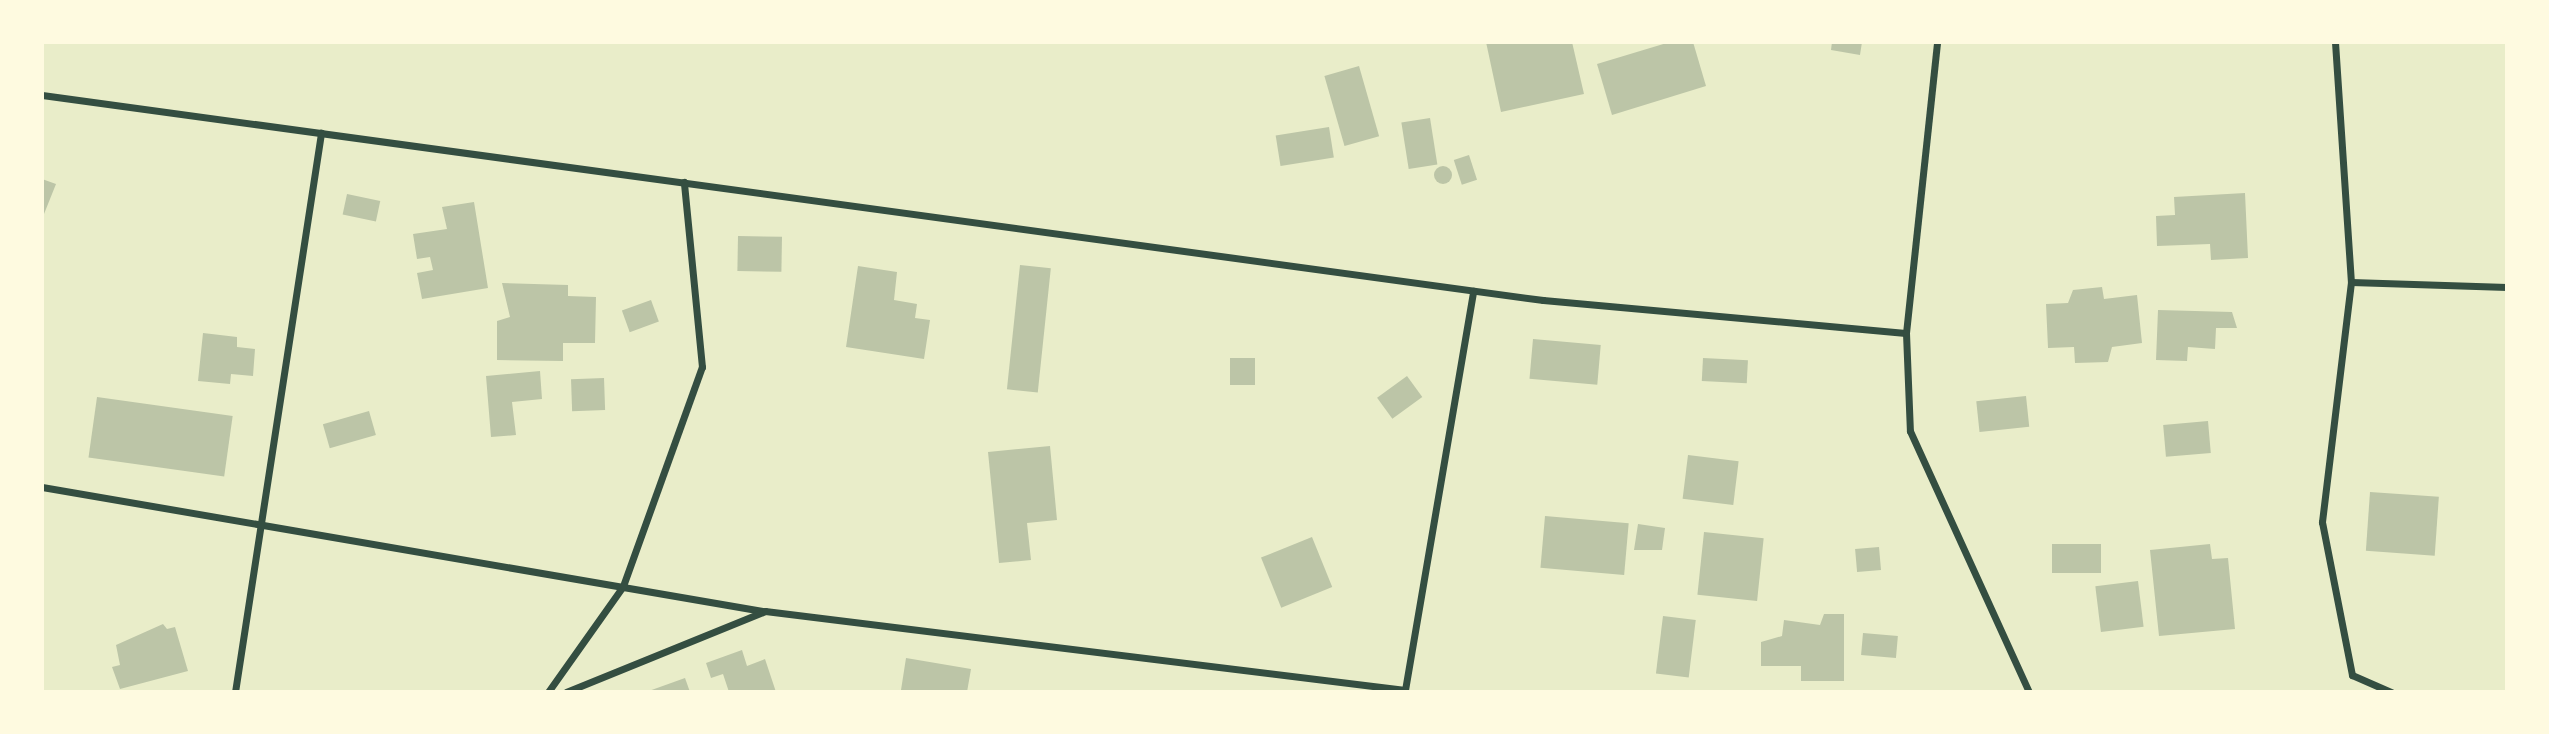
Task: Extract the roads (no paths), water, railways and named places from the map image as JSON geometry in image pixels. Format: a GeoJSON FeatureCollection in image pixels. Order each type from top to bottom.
{"type":"FeatureCollection","features":[{"type":"Feature","properties":{"kind":"street"},"geometry":{"type":"LineString","coordinates":[[1937,42],[1906,333],[1910,431],[2029,692]]}},
{"type":"Feature","properties":{"kind":"street"},"geometry":{"type":"LineString","coordinates":[[2335,42],[2351,282],[2322,522],[2352,675],[2390,692]]}},
{"type":"Feature","properties":{"kind":"street"},"geometry":{"type":"LineString","coordinates":[[42,95],[1473,291],[1906,333]]}},
{"type":"Feature","properties":{"kind":"street"},"geometry":{"type":"LineString","coordinates":[[235,692],[321,133]]}},
{"type":"Feature","properties":{"kind":"street"},"geometry":{"type":"LineString","coordinates":[[548,692],[623,586],[702,367],[684,182]]}},
{"type":"Feature","properties":{"kind":"street"},"geometry":{"type":"LineString","coordinates":[[2351,282],[2507,287]]}},
{"type":"Feature","properties":{"kind":"street"},"geometry":{"type":"LineString","coordinates":[[42,488],[765,611],[1405,691],[1473,291]]}},
{"type":"Feature","properties":{"kind":"street"},"geometry":{"type":"LineString","coordinates":[[566,692],[765,611]]}}]}
